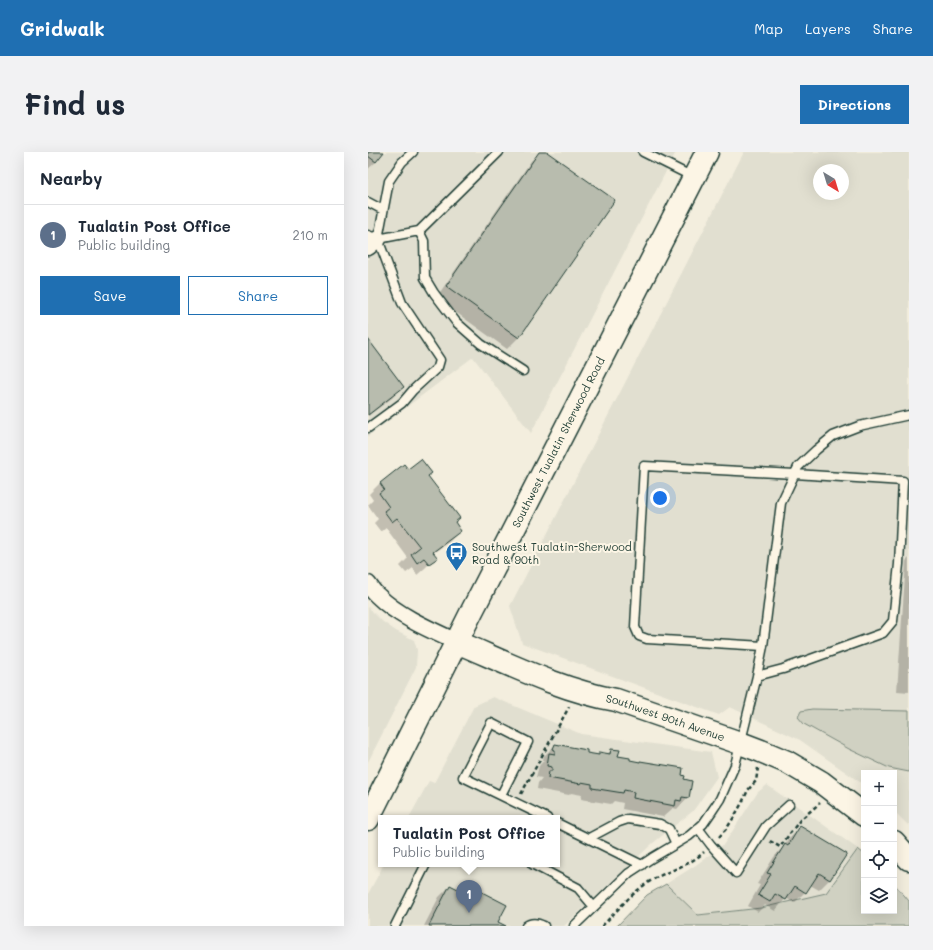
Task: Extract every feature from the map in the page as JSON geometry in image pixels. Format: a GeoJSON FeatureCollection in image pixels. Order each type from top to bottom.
{"type":"FeatureCollection","features":[{"type":"Feature","properties":{"kind":"main road","name":"Southwest Tualatin Sherwood Road"},"geometry":{"type":"LineString","coordinates":[[368,819],[472,611],[707,152]]}},
{"type":"Feature","properties":{"kind":"main road","name":"Southwest 90th Avenue"},"geometry":{"type":"LineString","coordinates":[[457,642],[561,686],[596,697],[616,700],[761,751],[787,762],[821,782],[861,813]]}},
{"type":"Feature","properties":{"kind":"main road"},"geometry":{"type":"LineString","coordinates":[[897,845],[909,859]]}},
{"type":"Feature","properties":{"kind":"street"},"geometry":{"type":"LineString","coordinates":[[368,584],[377,596],[396,611],[457,642]]}},
{"type":"Feature","properties":{"kind":"lane"},"geometry":{"type":"LineString","coordinates":[[368,428],[402,403],[413,390],[438,367],[440,360],[402,303],[371,240],[383,210],[389,181],[402,162],[413,152]]}},
{"type":"Feature","properties":{"kind":"lane"},"geometry":{"type":"LineString","coordinates":[[371,240],[419,231],[499,152]]}},
{"type":"Feature","properties":{"kind":"lane"},"geometry":{"type":"LineString","coordinates":[[643,152],[694,177]]}},
{"type":"Feature","properties":{"kind":"lane"},"geometry":{"type":"LineString","coordinates":[[368,202],[383,210]]}},
{"type":"Feature","properties":{"kind":"lane"},"geometry":{"type":"LineString","coordinates":[[419,231],[424,241],[424,278],[434,293],[456,322],[481,344],[523,371]]}},
{"type":"Feature","properties":{"kind":"lane"},"geometry":{"type":"LineString","coordinates":[[574,926],[629,873],[690,836],[712,811],[720,799],[735,765],[757,676],[763,646],[781,503],[798,467],[833,436],[859,426],[909,415]]}},
{"type":"Feature","properties":{"kind":"lane"},"geometry":{"type":"LineString","coordinates":[[757,676],[783,669],[883,633],[893,621],[899,564],[902,482],[795,474],[644,466],[635,627],[639,636],[647,640],[763,646]]}},
{"type":"Feature","properties":{"kind":"lane"},"geometry":{"type":"LineString","coordinates":[[501,795],[528,742],[491,723],[463,777],[541,815]]}},
{"type":"Feature","properties":{"kind":"lane"},"geometry":{"type":"LineString","coordinates":[[698,828],[736,873],[766,826],[789,805]]}},
{"type":"Feature","properties":{"kind":"lane"},"geometry":{"type":"LineString","coordinates":[[588,838],[628,819],[660,824],[669,829],[676,844]]}},
{"type":"Feature","properties":{"kind":"lane"},"geometry":{"type":"LineString","coordinates":[[560,824],[642,864]]}},
{"type":"Feature","properties":{"kind":"lane"},"geometry":{"type":"LineString","coordinates":[[395,926],[424,867]]}},
{"type":"Feature","properties":{"kind":"lane"},"geometry":{"type":"LineString","coordinates":[[538,867],[578,888],[594,906]]}},
{"type":"Feature","properties":{"kind":"lane"},"geometry":{"type":"LineString","coordinates":[[526,926],[528,924],[538,924],[544,926]]}},
{"type":"Feature","properties":{"kind":"path"},"geometry":{"type":"LineString","coordinates":[[517,803],[578,691]]}},
{"type":"Feature","properties":{"kind":"path"},"geometry":{"type":"LineString","coordinates":[[760,835],[780,847],[800,820],[833,791]]}},
{"type":"Feature","properties":{"kind":"shaded area"},"geometry":{"type":"Polygon","coordinates":[[[368,152],[676,152],[531,433],[473,357],[368,436],[368,152]]]}},
{"type":"Feature","properties":{"kind":"shaded area"},"geometry":{"type":"Polygon","coordinates":[[[744,152],[909,152],[909,826],[897,814],[897,770],[861,770],[861,783],[800,740],[730,707],[719,715],[522,643],[510,606],[744,152]]]}},
{"type":"Feature","properties":{"kind":"shaded area"},"geometry":{"type":"Polygon","coordinates":[[[368,607],[383,622],[396,631],[414,640],[417,650],[416,667],[368,762],[368,607]]]}},
{"type":"Feature","properties":{"kind":"shaded area"},"geometry":{"type":"Polygon","coordinates":[[[493,697],[581,734],[711,752],[717,777],[693,811],[653,843],[564,926],[368,926],[368,894],[382,867],[560,867],[560,815],[411,815],[429,781],[434,783],[474,706],[493,697]]]}},
{"type":"Feature","properties":{"kind":"shaded area"},"geometry":{"type":"Polygon","coordinates":[[[812,709],[909,711],[909,772],[889,768],[849,749],[804,724],[798,717],[801,711],[812,709]]]}},
{"type":"Feature","properties":{"kind":"shaded area"},"geometry":{"type":"Polygon","coordinates":[[[767,785],[858,849],[826,893],[761,908],[698,915],[666,884],[696,865],[724,844],[758,792],[767,785]]]}},
{"type":"Feature","properties":{"kind":"shaded area"},"geometry":{"type":"Polygon","coordinates":[[[858,849],[861,852],[861,914],[897,914],[897,887],[909,901],[909,926],[617,926],[647,895],[666,884],[698,915],[761,908],[826,893],[858,849]]]}},
{"type":"Feature","properties":{"kind":"building"},"geometry":{"type":"Polygon","coordinates":[[[368,152],[384,152],[376,162],[368,156],[368,152]]]}},
{"type":"Feature","properties":{"kind":"building"},"geometry":{"type":"Polygon","coordinates":[[[539,152],[547,152],[615,200],[519,338],[446,286],[539,152]]]}},
{"type":"Feature","properties":{"kind":"building"},"geometry":{"type":"Polygon","coordinates":[[[368,339],[404,387],[368,415],[368,339]]]}},
{"type":"Feature","properties":{"kind":"building"},"geometry":{"type":"Polygon","coordinates":[[[421,459],[432,473],[428,476],[460,518],[455,522],[461,531],[433,552],[438,558],[429,564],[424,558],[417,563],[411,554],[420,547],[397,518],[392,522],[384,511],[389,507],[379,493],[384,489],[380,483],[404,464],[408,469],[421,459]]]}},
{"type":"Feature","properties":{"kind":"building"},"geometry":{"type":"Polygon","coordinates":[[[555,744],[587,750],[587,753],[599,755],[599,752],[610,754],[611,749],[620,750],[618,756],[630,758],[630,760],[683,768],[682,775],[685,776],[684,779],[692,781],[689,798],[682,797],[681,801],[676,800],[675,806],[633,798],[634,792],[624,790],[623,793],[592,788],[592,784],[581,782],[581,784],[548,778],[549,771],[552,771],[552,767],[547,766],[549,753],[555,754],[555,750],[553,749],[555,744]]]}},
{"type":"Feature","properties":{"kind":"building"},"geometry":{"type":"Polygon","coordinates":[[[800,826],[847,854],[830,880],[819,873],[806,893],[795,886],[786,900],[775,894],[770,902],[758,895],[771,874],[767,873],[785,844],[788,846],[800,826]]]}},
{"type":"Feature","properties":{"kind":"building"},"geometry":{"type":"Polygon","coordinates":[[[450,885],[474,897],[478,890],[507,905],[498,922],[506,926],[429,926],[450,885]]]}},
{"type":"Feature","properties":{"kind":"place","name":"Southwest Tualatin-Sherwood Road & 90th"},"geometry":{"type":"Point","coordinates":[457,572]}},
{"type":"Feature","properties":{"kind":"place","name":"Tualatin Post Office"},"geometry":{"type":"Point","coordinates":[469,913]}}]}
